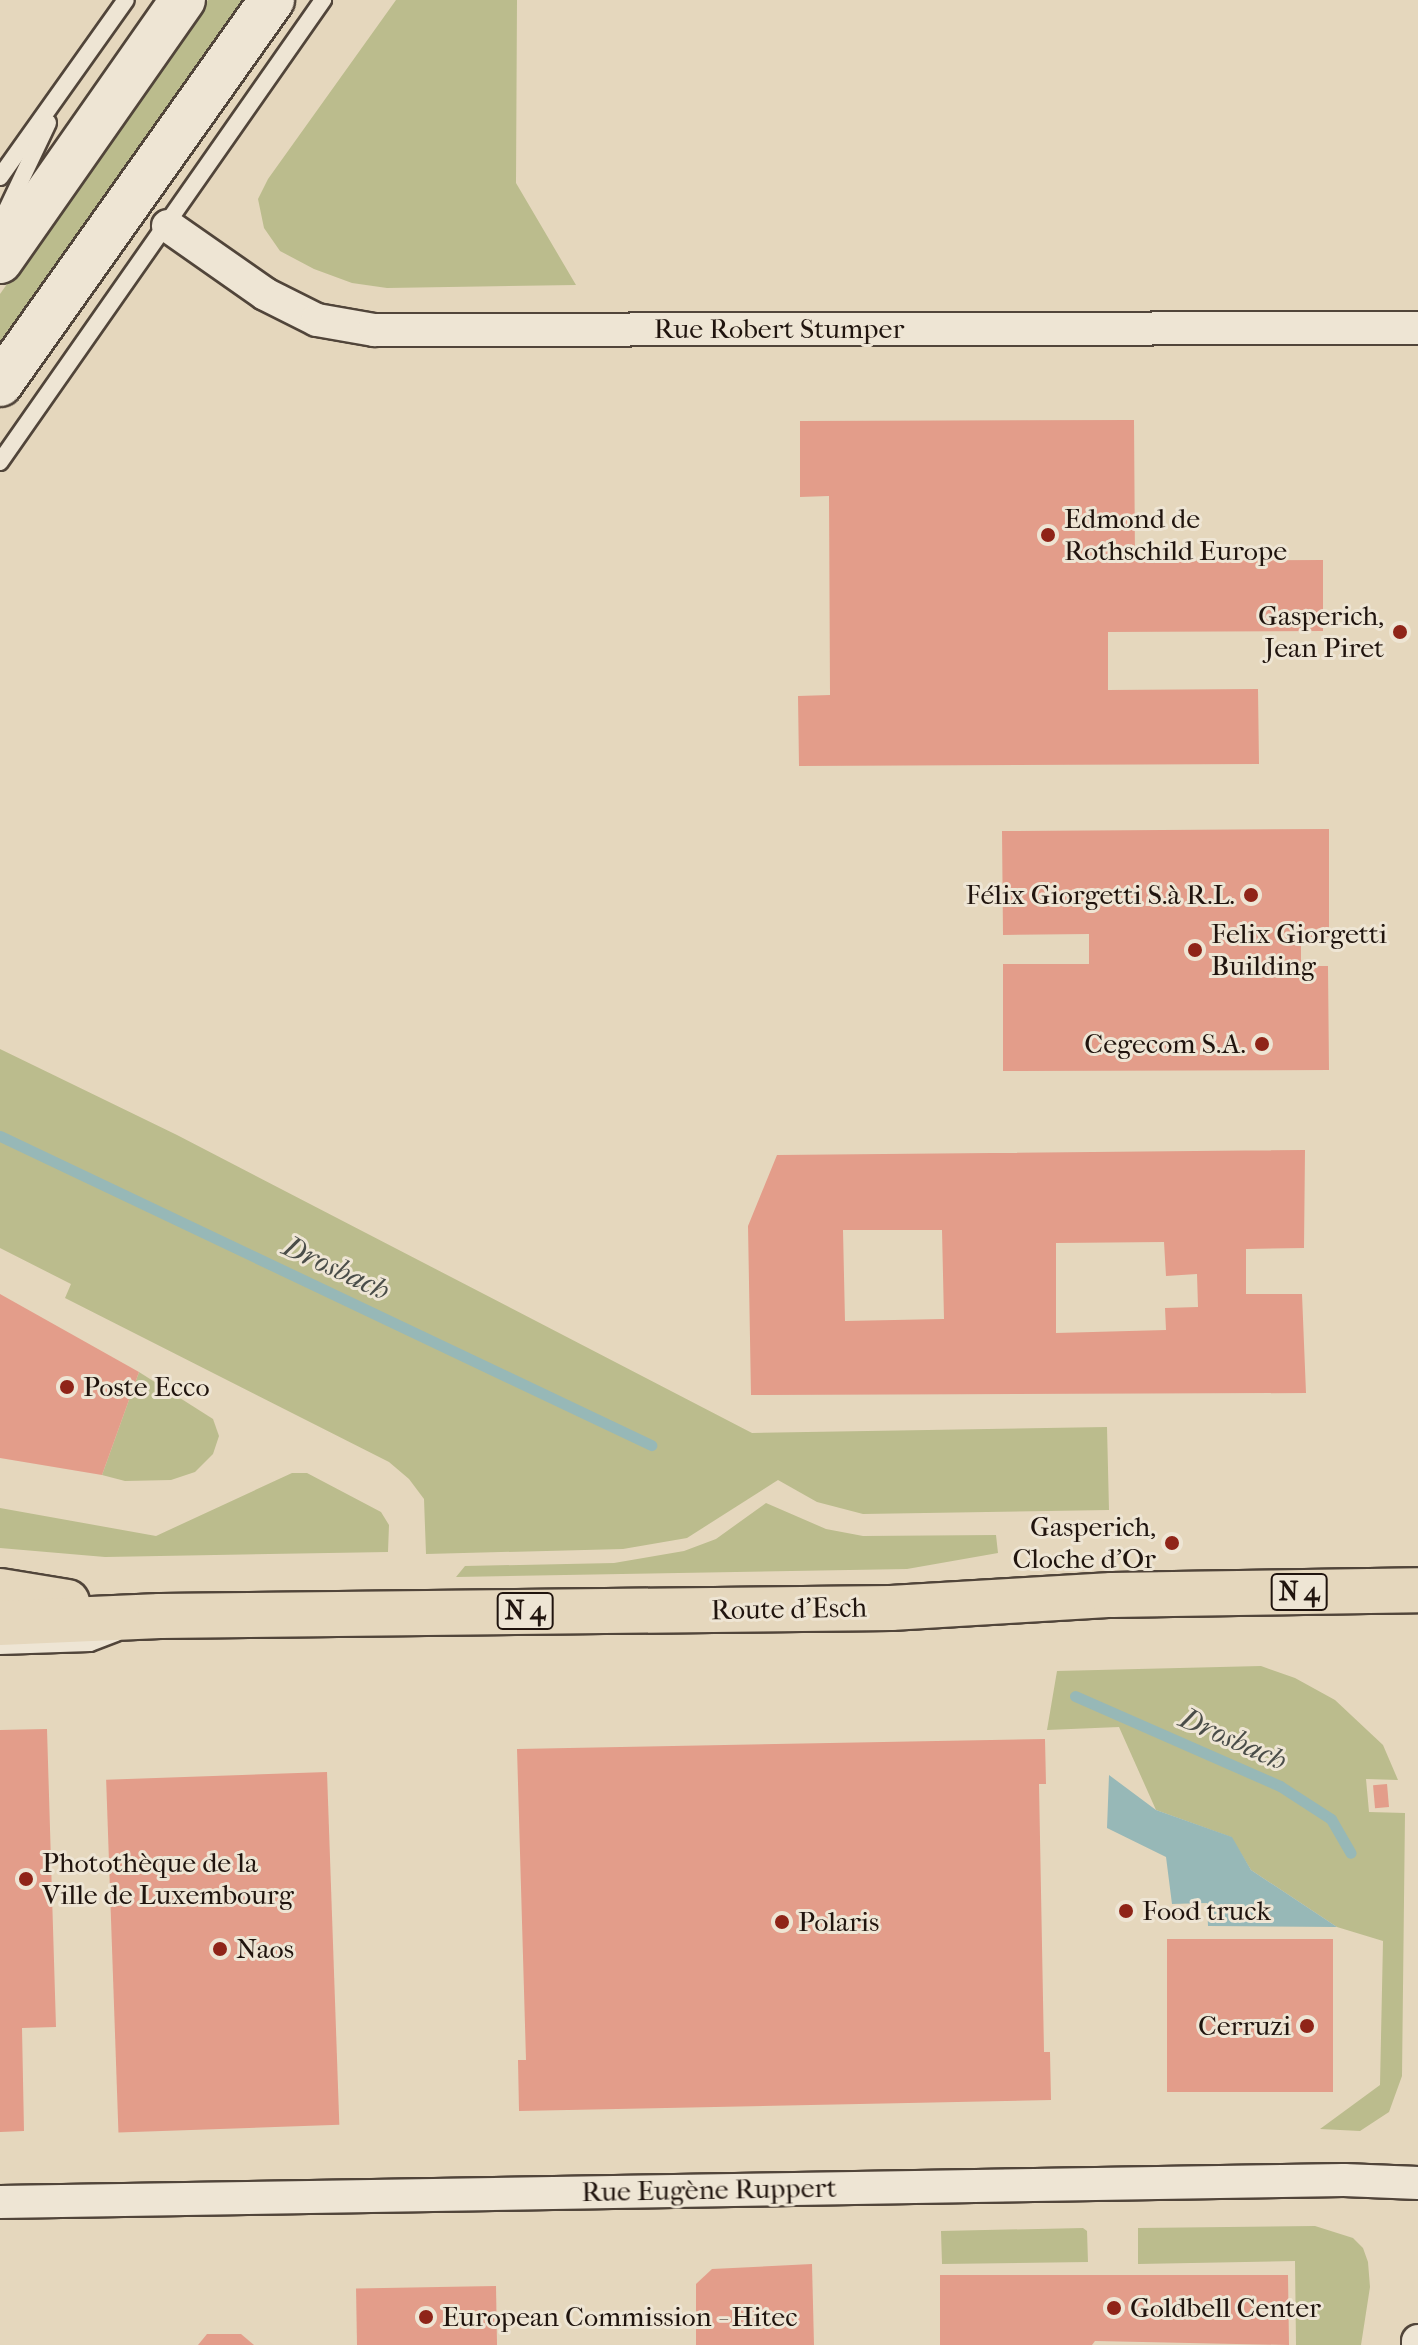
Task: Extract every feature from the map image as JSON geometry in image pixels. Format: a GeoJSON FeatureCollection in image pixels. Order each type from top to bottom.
{"type":"FeatureCollection","features":[{"type":"Feature","properties":{"kind":"main road"},"geometry":{"type":"LineString","coordinates":[[0,261],[183,0]]}},
{"type":"Feature","properties":{"kind":"main road"},"geometry":{"type":"LineString","coordinates":[[0,384],[272,0]]}},
{"type":"Feature","properties":{"kind":"main road","name":"Route d'Esch"},"geometry":{"type":"LineString","coordinates":[[0,1623],[160,1616],[891,1608],[1112,1595],[1418,1590]]}},
{"type":"Feature","properties":{"kind":"main road","name":"Route d'Esch"},"geometry":{"type":"LineString","coordinates":[[0,1591],[160,1616]]}},
{"type":"Feature","properties":{"kind":"street","name":"Rue Robert Stumper"},"geometry":{"type":"LineString","coordinates":[[168,226],[265,294],[317,320],[374,330],[1418,328]]}},
{"type":"Feature","properties":{"kind":"street","name":"Rue Eugène Ruppert"},"geometry":{"type":"LineString","coordinates":[[0,2202],[1329,2180],[1418,2183]]}},
{"type":"Feature","properties":{"kind":"lane"},"geometry":{"type":"LineString","coordinates":[[0,177],[126,0]]}},
{"type":"Feature","properties":{"kind":"lane"},"geometry":{"type":"LineString","coordinates":[[0,462],[168,226],[323,0]]}},
{"type":"Feature","properties":{"kind":"lane"},"geometry":{"type":"LineString","coordinates":[[2,217],[68,82]]}},
{"type":"Feature","properties":{"kind":"lane"},"geometry":{"type":"LineString","coordinates":[[2,217],[104,112]]}},
{"type":"Feature","properties":{"kind":"lane","name":"Route d'Esch"},"geometry":{"type":"LineString","coordinates":[[0,1646],[90,1643],[160,1616]]}},
{"type":"Feature","properties":{"kind":"green space"},"geometry":{"type":"Polygon","coordinates":[[[208,0],[247,0],[0,349],[0,294],[208,0]]]}},
{"type":"Feature","properties":{"kind":"green space"},"geometry":{"type":"Polygon","coordinates":[[[396,0],[517,0],[516,183],[576,285],[387,288],[352,283],[314,269],[280,251],[264,228],[258,199],[268,179],[396,0]]]}},
{"type":"Feature","properties":{"kind":"green space"},"geometry":{"type":"Polygon","coordinates":[[[0,1049],[177,1135],[752,1433],[1107,1427],[1109,1510],[863,1514],[817,1502],[778,1480],[687,1538],[623,1549],[426,1554],[424,1499],[409,1479],[389,1462],[65,1298],[71,1284],[0,1248],[0,1049]]]}},
{"type":"Feature","properties":{"kind":"green space"},"geometry":{"type":"Polygon","coordinates":[[[139,1372],[213,1419],[219,1436],[213,1454],[195,1472],[171,1480],[125,1481],[102,1475],[139,1372]]]}},
{"type":"Feature","properties":{"kind":"green space"},"geometry":{"type":"Polygon","coordinates":[[[292,1473],[307,1473],[381,1512],[389,1525],[388,1552],[105,1557],[0,1548],[0,1508],[156,1536],[292,1473]]]}},
{"type":"Feature","properties":{"kind":"green space"},"geometry":{"type":"Polygon","coordinates":[[[766,1503],[826,1529],[863,1536],[996,1535],[998,1553],[907,1569],[456,1577],[465,1566],[614,1563],[684,1551],[716,1539],[766,1503]]]}},
{"type":"Feature","properties":{"kind":"green space"},"geometry":{"type":"Polygon","coordinates":[[[1261,1666],[1295,1678],[1335,1700],[1383,1745],[1398,1780],[1366,1779],[1369,1812],[1405,1813],[1402,2076],[1389,2112],[1360,2131],[1320,2129],[1380,2085],[1383,1941],[1337,1927],[1251,1870],[1231,1837],[1156,1810],[1119,1727],[1047,1730],[1057,1671],[1261,1666]]]}},
{"type":"Feature","properties":{"kind":"green space"},"geometry":{"type":"Polygon","coordinates":[[[1315,2226],[1353,2238],[1363,2248],[1368,2262],[1370,2287],[1361,2345],[1296,2345],[1295,2261],[1138,2264],[1138,2228],[1315,2226]]]}},
{"type":"Feature","properties":{"kind":"green space"},"geometry":{"type":"Polygon","coordinates":[[[1083,2228],[1087,2231],[1088,2262],[942,2264],[941,2231],[1083,2228]]]}},
{"type":"Feature","properties":{"kind":"water"},"geometry":{"type":"Polygon","coordinates":[[[1109,1775],[1156,1810],[1232,1837],[1251,1870],[1337,1927],[1208,1926],[1207,1903],[1172,1904],[1166,1857],[1107,1828],[1109,1775]]]}},
{"type":"Feature","properties":{"kind":"building"},"geometry":{"type":"Polygon","coordinates":[[[1134,420],[1135,561],[1323,560],[1323,631],[1108,632],[1108,690],[1258,689],[1259,764],[799,766],[798,696],[830,695],[829,496],[800,497],[800,421],[1134,420]]]}},
{"type":"Feature","properties":{"kind":"building","name":"Felix Giorgetti Building"},"geometry":{"type":"Polygon","coordinates":[[[1329,829],[1329,937],[1301,937],[1301,966],[1328,966],[1329,1070],[1003,1071],[1003,964],[1089,964],[1089,934],[1003,935],[1002,831],[1329,829]]]}},
{"type":"Feature","properties":{"kind":"building"},"geometry":{"type":"Polygon","coordinates":[[[1305,1150],[1304,1248],[1246,1249],[1246,1294],[1302,1294],[1306,1393],[751,1395],[748,1226],[777,1155],[1305,1150]],[[843,1230],[845,1321],[944,1319],[942,1230],[843,1230]],[[1164,1242],[1056,1243],[1056,1333],[1166,1330],[1165,1308],[1198,1307],[1197,1274],[1166,1276],[1164,1242]]]}},
{"type":"Feature","properties":{"kind":"building","name":"Poste Ecco"},"geometry":{"type":"Polygon","coordinates":[[[0,1294],[139,1372],[102,1475],[0,1458],[0,1294]]]}},
{"type":"Feature","properties":{"kind":"building","name":"Photothèque de la Ville de Luxembourg"},"geometry":{"type":"Polygon","coordinates":[[[47,1729],[56,2027],[22,2028],[24,2131],[0,2132],[0,1730],[47,1729]]]}},
{"type":"Feature","properties":{"kind":"building","name":"Polaris"},"geometry":{"type":"Polygon","coordinates":[[[1045,1739],[1046,1784],[1039,1784],[1044,2052],[1050,2052],[1051,2100],[519,2111],[518,2060],[526,2060],[517,1749],[1045,1739]]]}},
{"type":"Feature","properties":{"kind":"building","name":"Naos"},"geometry":{"type":"Polygon","coordinates":[[[327,1772],[339,2125],[118,2132],[106,1780],[327,1772]]]}},
{"type":"Feature","properties":{"kind":"building"},"geometry":{"type":"Polygon","coordinates":[[[1387,1784],[1389,1807],[1375,1808],[1373,1785],[1387,1784]]]}},
{"type":"Feature","properties":{"kind":"building"},"geometry":{"type":"Polygon","coordinates":[[[1167,1939],[1333,1939],[1333,2092],[1167,2092],[1167,1939]]]}},
{"type":"Feature","properties":{"kind":"building"},"geometry":{"type":"Polygon","coordinates":[[[812,2264],[814,2345],[696,2345],[696,2284],[712,2269],[812,2264]]]}},
{"type":"Feature","properties":{"kind":"building","name":"Goldbell Center"},"geometry":{"type":"Polygon","coordinates":[[[940,2275],[1288,2275],[1289,2345],[1095,2341],[1092,2345],[940,2345],[940,2275]]]}},
{"type":"Feature","properties":{"kind":"building","name":"European Commission - Hitec"},"geometry":{"type":"Polygon","coordinates":[[[496,2286],[497,2345],[357,2345],[356,2288],[496,2286]]]}},
{"type":"Feature","properties":{"kind":"building"},"geometry":{"type":"Polygon","coordinates":[[[207,2334],[241,2334],[254,2345],[198,2345],[207,2334]]]}},
{"type":"Feature","properties":{"kind":"waterway","name":"Drosbach"},"geometry":{"type":"LineString","coordinates":[[0,1136],[651,1445]]}},
{"type":"Feature","properties":{"kind":"waterway","name":"Drosbach"},"geometry":{"type":"LineString","coordinates":[[1075,1696],[1280,1786],[1331,1819],[1351,1853]]}},
{"type":"Feature","properties":{"kind":"place","name":"Edmond de Rothschild Europe"},"geometry":{"type":"Point","coordinates":[1048,535]}},
{"type":"Feature","properties":{"kind":"place","name":"Gasperich, Jean Piret"},"geometry":{"type":"Point","coordinates":[1400,632]}},
{"type":"Feature","properties":{"kind":"place","name":"Félix Giorgetti S.à R.L."},"geometry":{"type":"Point","coordinates":[1251,895]}},
{"type":"Feature","properties":{"kind":"place","name":"Felix Giorgetti Building"},"geometry":{"type":"Point","coordinates":[1195,950]}},
{"type":"Feature","properties":{"kind":"place","name":"Cegecom S.A."},"geometry":{"type":"Point","coordinates":[1262,1044]}},
{"type":"Feature","properties":{"kind":"place","name":"Poste Ecco"},"geometry":{"type":"Point","coordinates":[67,1387]}},
{"type":"Feature","properties":{"kind":"place","name":"Gasperich, Cloche d'Or"},"geometry":{"type":"Point","coordinates":[1172,1543]}},
{"type":"Feature","properties":{"kind":"place","name":"Photothèque de la Ville de Luxembourg"},"geometry":{"type":"Point","coordinates":[26,1879]}},
{"type":"Feature","properties":{"kind":"place","name":"Food truck"},"geometry":{"type":"Point","coordinates":[1126,1911]}},
{"type":"Feature","properties":{"kind":"place","name":"Polaris"},"geometry":{"type":"Point","coordinates":[782,1922]}},
{"type":"Feature","properties":{"kind":"place","name":"Naos"},"geometry":{"type":"Point","coordinates":[220,1949]}},
{"type":"Feature","properties":{"kind":"place","name":"Cerruzi"},"geometry":{"type":"Point","coordinates":[1307,2026]}},
{"type":"Feature","properties":{"kind":"place","name":"Goldbell Center"},"geometry":{"type":"Point","coordinates":[1114,2308]}},
{"type":"Feature","properties":{"kind":"place","name":"European Commission - Hitec"},"geometry":{"type":"Point","coordinates":[426,2317]}}]}
